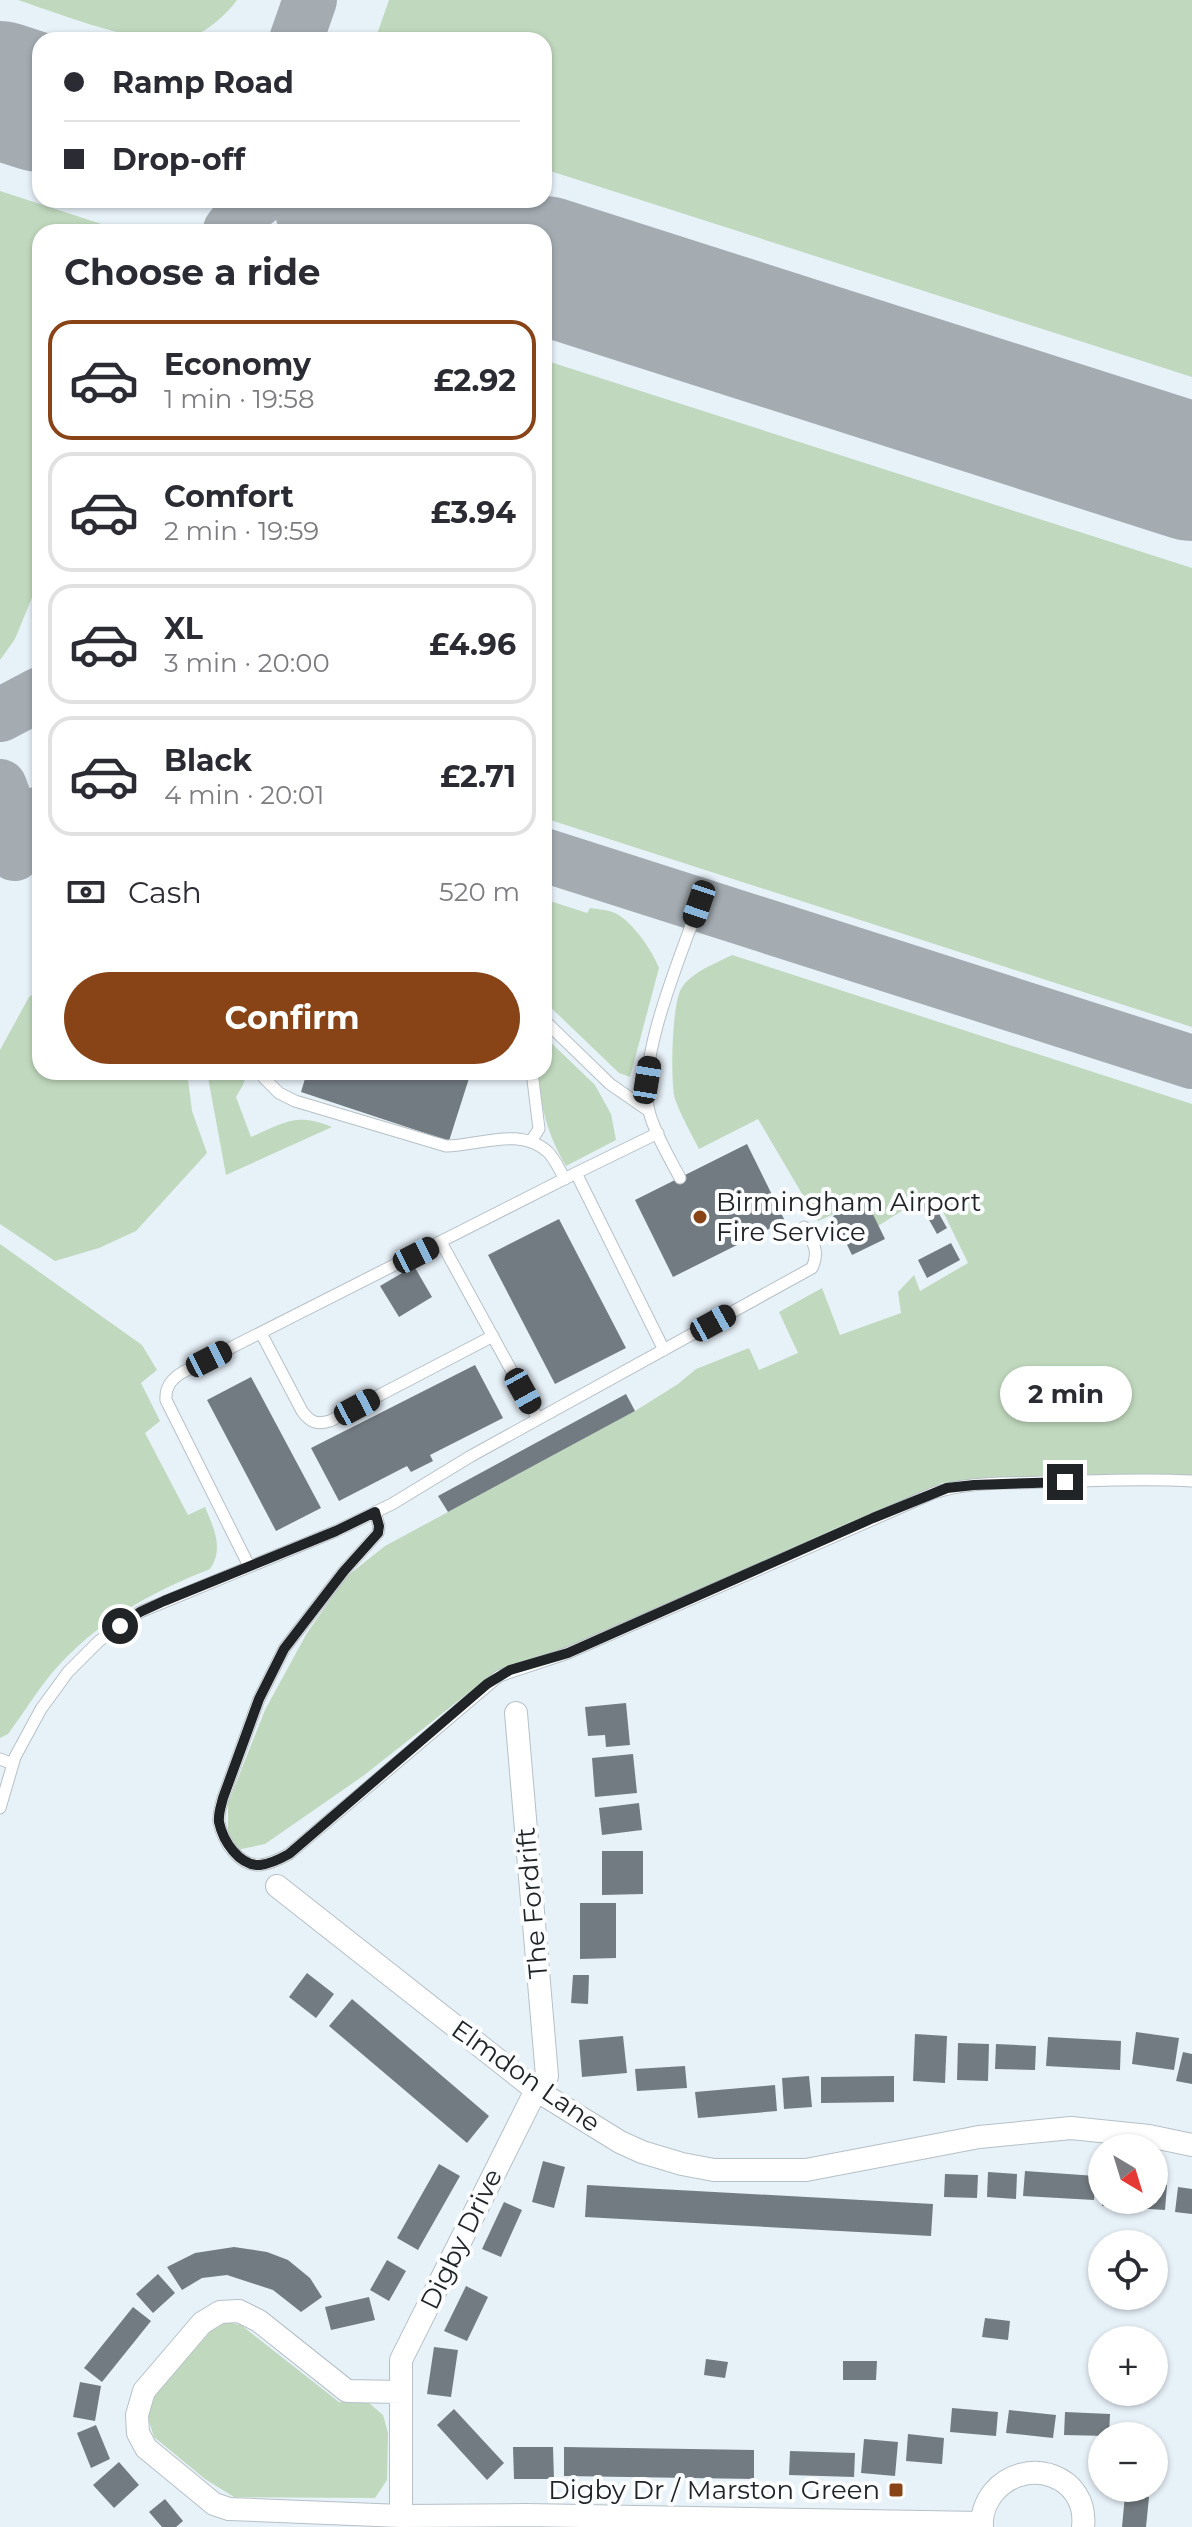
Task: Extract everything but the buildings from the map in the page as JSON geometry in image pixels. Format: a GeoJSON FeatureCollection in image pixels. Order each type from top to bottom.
{"type":"FeatureCollection","features":[{"type":"Feature","properties":{"kind":"street","name":"The Fordrift"},"geometry":{"type":"LineString","coordinates":[[516,1713],[547,2076],[536,2090]]}},
{"type":"Feature","properties":{"kind":"street","name":"Elmdon Lane"},"geometry":{"type":"LineString","coordinates":[[277,1886],[536,2090],[620,2142],[682,2164],[714,2170],[806,2170],[979,2137],[1071,2128],[1149,2136],[1192,2145]]}},
{"type":"Feature","properties":{"kind":"street","name":"Digby Drive"},"geometry":{"type":"LineString","coordinates":[[401,2516],[401,2360],[536,2090]]}},
{"type":"Feature","properties":{"kind":"street"},"geometry":{"type":"LineString","coordinates":[[401,2392],[347,2391],[259,2321],[239,2311],[220,2312],[202,2323],[144,2391],[137,2415],[138,2433],[146,2448],[214,2504],[229,2509],[401,2516],[526,2515],[771,2523],[982,2525],[987,2501],[1002,2483],[1033,2471],[1054,2476],[1070,2487],[1080,2501],[1083,2527]]}},
{"type":"Feature","properties":{"kind":"lane"},"geometry":{"type":"LineString","coordinates":[[680,1178],[649,1111],[647,1080],[652,1040],[699,904]]}},
{"type":"Feature","properties":{"kind":"lane"},"geometry":{"type":"LineString","coordinates":[[552,1028],[610,1084],[649,1111]]}},
{"type":"Feature","properties":{"kind":"lane"},"geometry":{"type":"LineString","coordinates":[[266,1080],[279,1093],[295,1101],[446,1146],[467,1146],[497,1138],[531,1141],[550,1153],[571,1176],[664,1350]]}},
{"type":"Feature","properties":{"kind":"lane"},"geometry":{"type":"LineString","coordinates":[[531,1141],[539,1129],[533,1080]]}},
{"type":"Feature","properties":{"kind":"lane"},"geometry":{"type":"LineString","coordinates":[[249,1566],[166,1400],[165,1391],[175,1377],[658,1133]]}},
{"type":"Feature","properties":{"kind":"lane"},"geometry":{"type":"LineString","coordinates":[[0,1808],[13,1764],[41,1709],[68,1672],[99,1641],[140,1612],[375,1512],[812,1268],[816,1248],[804,1227]]}},
{"type":"Feature","properties":{"kind":"lane"},"geometry":{"type":"LineString","coordinates":[[441,1242],[538,1419]]}},
{"type":"Feature","properties":{"kind":"lane"},"geometry":{"type":"LineString","coordinates":[[261,1333],[302,1411],[309,1420],[318,1424],[330,1421],[493,1336]]}},
{"type":"Feature","properties":{"kind":"lane"},"geometry":{"type":"LineString","coordinates":[[375,1512],[378,1533],[279,1659],[259,1699],[223,1798],[220,1825],[238,1857],[248,1864],[275,1862],[289,1854],[499,1676],[568,1653],[931,1494],[947,1488],[974,1485],[1192,1481]]}},
{"type":"Feature","properties":{"kind":"lane"},"geometry":{"type":"LineString","coordinates":[[0,1759],[13,1764]]}},
{"type":"Feature","properties":{"kind":"green space"},"geometry":{"type":"Polygon","coordinates":[[[18,0],[237,0],[202,32],[117,32],[18,0]]]}},
{"type":"Feature","properties":{"kind":"green space"},"geometry":{"type":"Polygon","coordinates":[[[389,0],[1192,0],[1192,377],[552,172],[552,32],[378,32],[389,0]]]}},
{"type":"Feature","properties":{"kind":"green space"},"geometry":{"type":"Polygon","coordinates":[[[0,191],[32,201],[32,208],[52,208],[101,224],[32,224],[32,598],[15,639],[0,660],[0,191]]]}},
{"type":"Feature","properties":{"kind":"green space"},"geometry":{"type":"Polygon","coordinates":[[[552,363],[1192,568],[1192,1027],[552,821],[552,363]]]}},
{"type":"Feature","properties":{"kind":"green space"},"geometry":{"type":"Polygon","coordinates":[[[552,902],[587,913],[590,908],[615,913],[635,929],[659,968],[630,1077],[619,1073],[552,1009],[552,902]]]}},
{"type":"Feature","properties":{"kind":"green space"},"geometry":{"type":"Polygon","coordinates":[[[732,955],[1192,1104],[1192,1479],[942,1483],[611,1632],[495,1672],[363,1776],[265,1844],[237,1850],[228,1835],[228,1803],[265,1710],[307,1633],[346,1577],[385,1546],[635,1411],[696,1369],[749,1348],[759,1370],[798,1353],[779,1312],[822,1288],[840,1335],[901,1313],[898,1292],[914,1275],[920,1291],[968,1263],[933,1191],[878,1226],[865,1200],[818,1221],[758,1119],[699,1149],[680,1112],[673,1090],[673,1043],[678,997],[691,978],[732,955]]]}},
{"type":"Feature","properties":{"kind":"green space"},"geometry":{"type":"Polygon","coordinates":[[[32,995],[32,1080],[188,1080],[192,1111],[207,1153],[136,1231],[99,1248],[55,1261],[0,1224],[0,1050],[32,995]]]}},
{"type":"Feature","properties":{"kind":"green space"},"geometry":{"type":"Polygon","coordinates":[[[552,1044],[595,1085],[611,1114],[616,1140],[566,1166],[550,1132],[537,1080],[552,1080],[552,1044]]]}},
{"type":"Feature","properties":{"kind":"green space"},"geometry":{"type":"Polygon","coordinates":[[[208,1080],[245,1080],[236,1097],[251,1137],[290,1121],[309,1120],[332,1127],[226,1175],[208,1080]]]}},
{"type":"Feature","properties":{"kind":"green space"},"geometry":{"type":"Polygon","coordinates":[[[0,1244],[142,1345],[157,1370],[141,1383],[160,1421],[145,1433],[188,1515],[205,1507],[217,1546],[210,1569],[145,1599],[86,1639],[52,1673],[8,1734],[0,1738],[0,1244]]]}},
{"type":"Feature","properties":{"kind":"green space"},"geometry":{"type":"Polygon","coordinates":[[[227,2322],[241,2325],[339,2402],[369,2403],[383,2415],[388,2433],[387,2480],[375,2498],[234,2497],[205,2479],[154,2437],[147,2415],[156,2391],[213,2329],[227,2322]]]}},
{"type":"Feature","properties":{"kind":"taxiway"},"geometry":{"type":"LineString","coordinates":[[299,32],[310,0]]}},
{"type":"Feature","properties":{"kind":"taxiway"},"geometry":{"type":"LineString","coordinates":[[235,224],[247,208]]}},
{"type":"Feature","properties":{"kind":"taxiway"},"geometry":{"type":"LineString","coordinates":[[0,715],[32,698]]}},
{"type":"Feature","properties":{"kind":"taxiway"},"geometry":{"type":"LineString","coordinates":[[0,786],[12,820],[14,854],[32,822]]}},
{"type":"Feature","properties":{"kind":"taxiway"},"geometry":{"type":"LineString","coordinates":[[552,858],[1192,1062]]}},
{"type":"Feature","properties":{"kind":"runway"},"geometry":{"type":"LineString","coordinates":[[0,90],[32,100]]}},
{"type":"Feature","properties":{"kind":"runway"},"geometry":{"type":"LineString","coordinates":[[367,208],[417,224]]}},
{"type":"Feature","properties":{"kind":"runway"},"geometry":{"type":"LineString","coordinates":[[552,268],[1192,472]]}},
{"type":"Feature","properties":{"kind":"place","name":"Birmingham Airport Fire Service"},"geometry":{"type":"Point","coordinates":[700,1217]}},
{"type":"Feature","properties":{"kind":"place","name":"Digby Dr / Marston Green"},"geometry":{"type":"Point","coordinates":[896,2490]}},
{"type":"Feature","properties":{"kind":"route"},"geometry":{"type":"LineString","coordinates":[[120,1626],[164,1601],[375,1512],[379,1520],[378,1533],[344,1571],[284,1649],[259,1699],[223,1798],[220,1825],[229,1844],[238,1857],[248,1864],[260,1865],[275,1862],[289,1854],[487,1684],[510,1670],[568,1653],[947,1488],[1065,1482]]}}]}
